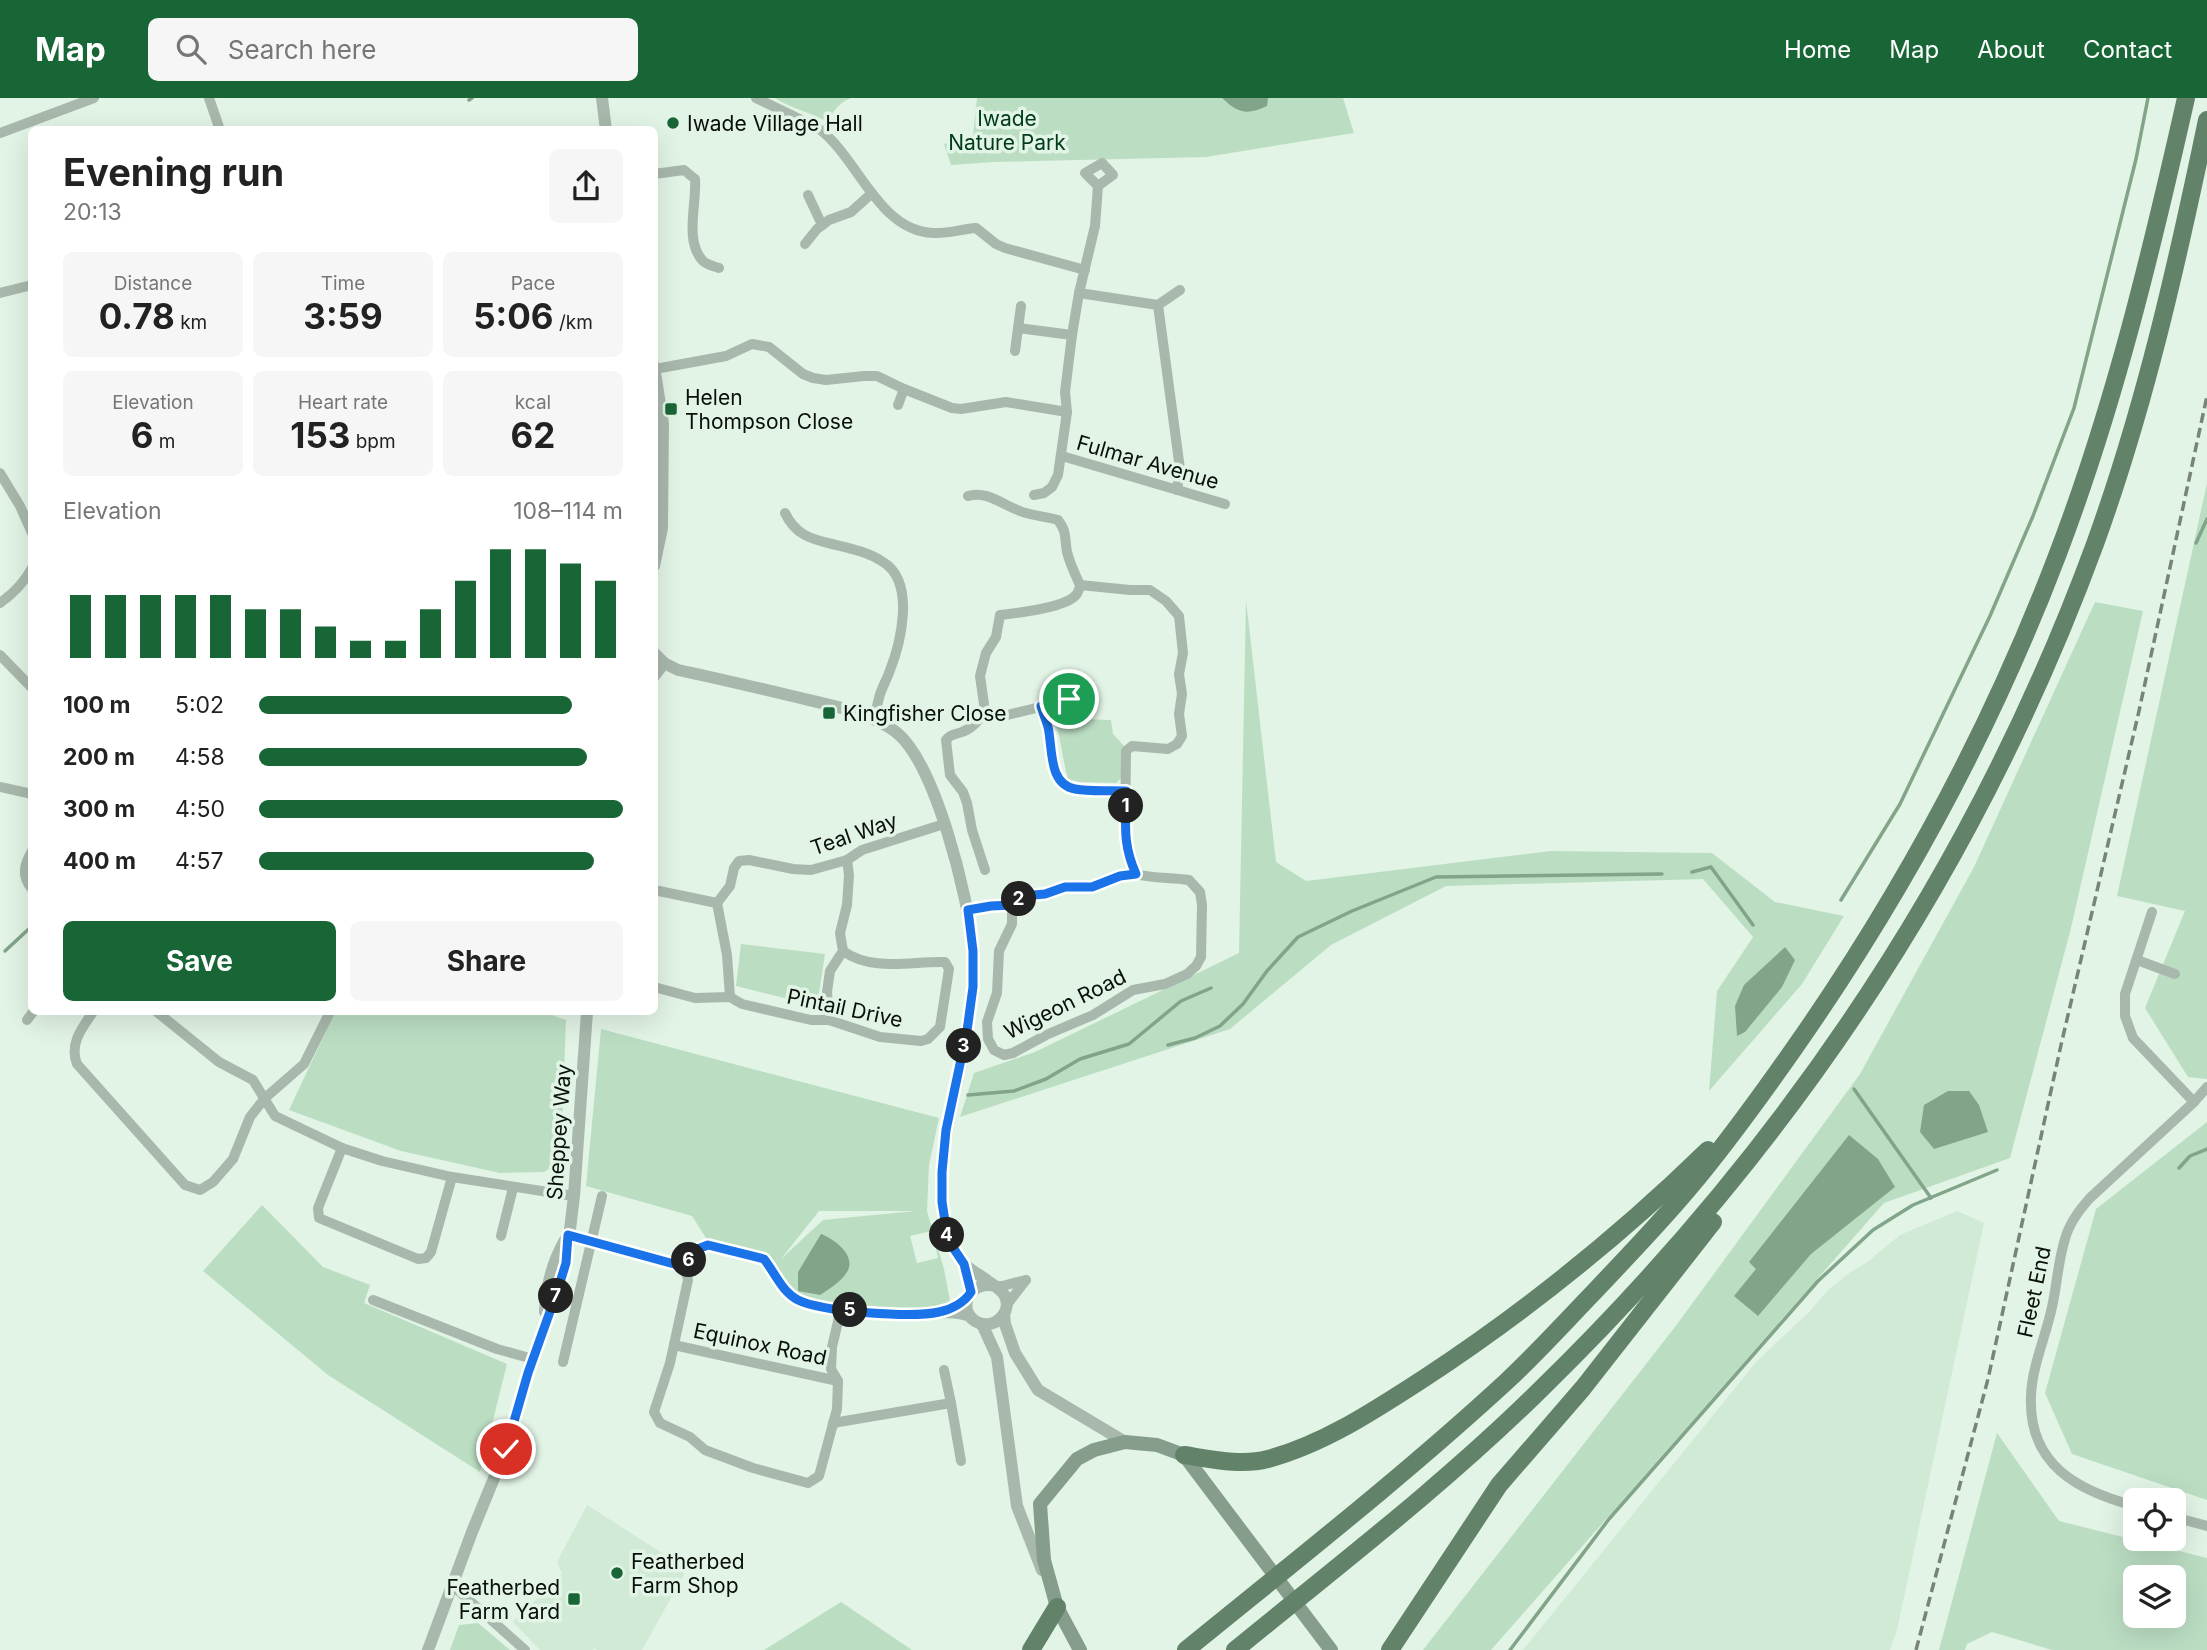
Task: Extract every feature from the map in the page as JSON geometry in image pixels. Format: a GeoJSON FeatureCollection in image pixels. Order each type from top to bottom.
{"type":"FeatureCollection","features":[{"type":"Feature","properties":{"kind":"highway"},"geometry":{"type":"LineString","coordinates":[[1186,1650],[1419,1458],[1509,1379],[1672,1208],[1758,1100],[1842,980],[1915,859],[1979,738],[2024,638],[2057,555],[2104,419],[2152,247],[2186,98]]}},
{"type":"Feature","properties":{"kind":"highway"},"geometry":{"type":"LineString","coordinates":[[1236,1650],[1423,1495],[1538,1393],[1659,1268],[1791,1107],[1886,968],[1934,890],[2006,752],[2072,604],[2132,432],[2158,341],[2207,120]]}},
{"type":"Feature","properties":{"kind":"highway"},"geometry":{"type":"LineString","coordinates":[[1184,1455],[1241,1462],[1264,1460],[1320,1439],[1378,1408],[1503,1324],[1568,1274],[1671,1185],[1758,1100]]}},
{"type":"Feature","properties":{"kind":"highway"},"geometry":{"type":"LineString","coordinates":[[1390,1650],[1499,1485],[1583,1388],[1772,1146],[1791,1107]]}},
{"type":"Feature","properties":{"kind":"highway"},"geometry":{"type":"LineString","coordinates":[[1031,1650],[1057,1607]]}},
{"type":"Feature","properties":{"kind":"main road"},"geometry":{"type":"LineString","coordinates":[[1080,1650],[1057,1607],[1044,1560],[1040,1504],[1077,1459],[1094,1450],[1125,1442],[1157,1445],[1184,1455],[1331,1650]]}},
{"type":"Feature","properties":{"kind":"street"},"geometry":{"type":"LineString","coordinates":[[0,133],[94,98]]}},
{"type":"Feature","properties":{"kind":"street"},"geometry":{"type":"LineString","coordinates":[[209,98],[219,126]]}},
{"type":"Feature","properties":{"kind":"street"},"geometry":{"type":"LineString","coordinates":[[602,98],[606,126]]}},
{"type":"Feature","properties":{"kind":"street"},"geometry":{"type":"LineString","coordinates":[[756,98],[827,134],[859,172],[872,193],[902,224],[933,234],[976,228],[1005,248],[1085,270]]}},
{"type":"Feature","properties":{"kind":"street"},"geometry":{"type":"LineString","coordinates":[[658,173],[684,170],[695,179],[694,246],[704,263],[719,268]]}},
{"type":"Feature","properties":{"kind":"street"},"geometry":{"type":"LineString","coordinates":[[1034,495],[1044,493],[1052,487],[1062,456],[1067,412],[1065,392],[1072,335],[1095,226],[1098,186]]}},
{"type":"Feature","properties":{"kind":"street"},"geometry":{"type":"LineString","coordinates":[[805,244],[822,225],[851,212],[872,193]]}},
{"type":"Feature","properties":{"kind":"street"},"geometry":{"type":"LineString","coordinates":[[808,195],[822,225]]}},
{"type":"Feature","properties":{"kind":"street"},"geometry":{"type":"LineString","coordinates":[[0,293],[28,286]]}},
{"type":"Feature","properties":{"kind":"street"},"geometry":{"type":"LineString","coordinates":[[1079,293],[1158,305],[1180,290]]}},
{"type":"Feature","properties":{"kind":"street"},"geometry":{"type":"LineString","coordinates":[[1158,305],[1180,469],[1177,490]]}},
{"type":"Feature","properties":{"kind":"street"},"geometry":{"type":"LineString","coordinates":[[1015,351],[1021,306]]}},
{"type":"Feature","properties":{"kind":"street"},"geometry":{"type":"LineString","coordinates":[[1018,328],[1072,335]]}},
{"type":"Feature","properties":{"kind":"street"},"geometry":{"type":"LineString","coordinates":[[658,367],[726,356],[752,344],[769,347],[803,373],[813,377],[826,380],[877,376],[953,408],[1006,402],[1067,412]]}},
{"type":"Feature","properties":{"kind":"street"},"geometry":{"type":"LineString","coordinates":[[658,388],[663,424],[658,453],[662,528],[658,547]]}},
{"type":"Feature","properties":{"kind":"street"},"geometry":{"type":"LineString","coordinates":[[898,405],[904,389]]}},
{"type":"Feature","properties":{"kind":"street","name":"Fulmar Avenue"},"geometry":{"type":"LineString","coordinates":[[1062,456],[1225,504]]}},
{"type":"Feature","properties":{"kind":"street"},"geometry":{"type":"LineString","coordinates":[[0,473],[28,524]]}},
{"type":"Feature","properties":{"kind":"street"},"geometry":{"type":"LineString","coordinates":[[968,496],[984,496],[1018,511],[1058,520],[1066,532],[1069,562],[1080,585],[1077,594],[1069,600],[1037,609],[1000,614],[996,637],[986,653],[980,676],[985,712],[976,724],[964,732],[950,735],[946,740],[950,775],[963,792],[985,870]]}},
{"type":"Feature","properties":{"kind":"street"},"geometry":{"type":"LineString","coordinates":[[785,513],[786,528],[885,562],[901,583],[903,609],[900,632],[890,670],[878,698],[874,719]]}},
{"type":"Feature","properties":{"kind":"street"},"geometry":{"type":"LineString","coordinates":[[0,603],[28,575]]}},
{"type":"Feature","properties":{"kind":"street"},"geometry":{"type":"LineString","coordinates":[[968,910],[1012,905],[1023,896],[1045,894],[1065,887],[1092,887],[1120,876],[1136,874],[1128,855],[1125,832],[1126,751],[1132,746],[1168,749],[1177,744],[1182,736],[1179,674],[1183,635],[1180,616],[1166,601],[1150,590],[1080,585]]}},
{"type":"Feature","properties":{"kind":"street"},"geometry":{"type":"LineString","coordinates":[[0,655],[28,684]]}},
{"type":"Feature","properties":{"kind":"street"},"geometry":{"type":"LineString","coordinates":[[659,658],[678,670],[822,703],[874,719],[895,732],[915,755],[944,824],[968,910],[973,951],[973,987],[967,1031],[946,1130],[942,1172],[942,1202],[948,1240],[964,1264],[1004,1295],[1005,1324],[1014,1353],[1038,1390],[1125,1442]]}},
{"type":"Feature","properties":{"kind":"street"},"geometry":{"type":"LineString","coordinates":[[985,712],[1003,716],[1078,696]]}},
{"type":"Feature","properties":{"kind":"street"},"geometry":{"type":"LineString","coordinates":[[1041,706],[1048,728],[1053,765],[1058,779],[1064,785],[1076,789],[1126,791]]}},
{"type":"Feature","properties":{"kind":"street"},"geometry":{"type":"LineString","coordinates":[[0,787],[28,793]]}},
{"type":"Feature","properties":{"kind":"street","name":"Teal Way"},"geometry":{"type":"LineString","coordinates":[[717,903],[730,886],[734,868],[739,861],[749,860],[811,870],[847,860],[862,850],[944,824]]}},
{"type":"Feature","properties":{"kind":"street"},"geometry":{"type":"LineString","coordinates":[[28,860],[24,870],[28,883]]}},
{"type":"Feature","properties":{"kind":"street"},"geometry":{"type":"LineString","coordinates":[[828,1020],[827,992],[830,971],[843,951],[840,933],[847,905],[847,860]]}},
{"type":"Feature","properties":{"kind":"street","name":"Wigeon Road"},"geometry":{"type":"LineString","coordinates":[[1012,905],[1012,924],[999,951],[997,993],[987,1022],[988,1039],[994,1050],[1004,1055],[1093,1015],[1133,990],[1165,984],[1187,974],[1196,966],[1201,957],[1202,944],[1200,892],[1189,880],[1174,877],[1155,879],[1136,874]]}},
{"type":"Feature","properties":{"kind":"street"},"geometry":{"type":"LineString","coordinates":[[658,891],[717,903],[727,955],[730,997]]}},
{"type":"Feature","properties":{"kind":"street"},"geometry":{"type":"LineString","coordinates":[[2152,912],[2126,994],[2125,1016],[2133,1038],[2194,1102]]}},
{"type":"Feature","properties":{"kind":"street","name":"Pintail Drive"},"geometry":{"type":"LineString","coordinates":[[658,988],[695,998],[730,997],[742,1004],[811,1020],[828,1020],[880,1037],[909,1041],[928,1039],[940,1027],[949,969],[945,962],[871,963],[853,958],[843,951]]}},
{"type":"Feature","properties":{"kind":"street"},"geometry":{"type":"LineString","coordinates":[[2137,960],[2175,974]]}},
{"type":"Feature","properties":{"kind":"street"},"geometry":{"type":"LineString","coordinates":[[91,1015],[75,1041],[77,1064],[185,1185],[200,1190],[213,1182],[233,1159],[250,1117],[265,1098],[304,1063],[328,1015]]}},
{"type":"Feature","properties":{"kind":"street"},"geometry":{"type":"LineString","coordinates":[[161,1015],[219,1062],[253,1080],[275,1116],[342,1148],[382,1161],[452,1177],[574,1196]]}},
{"type":"Feature","properties":{"kind":"street","name":"Sheppey Way"},"geometry":{"type":"LineString","coordinates":[[533,1359],[545,1323],[546,1291],[555,1259],[568,1235],[574,1196],[587,1015]]}},
{"type":"Feature","properties":{"kind":"street","name":"Fleet End"},"geometry":{"type":"LineString","coordinates":[[2123,1503],[2084,1489],[2063,1475],[2047,1455],[2037,1435],[2031,1396],[2052,1309],[2065,1237],[2078,1212],[2207,1087]]}},
{"type":"Feature","properties":{"kind":"street"},"geometry":{"type":"LineString","coordinates":[[342,1148],[318,1208],[319,1218],[418,1259],[426,1258],[431,1252],[452,1177]]}},
{"type":"Feature","properties":{"kind":"street"},"geometry":{"type":"LineString","coordinates":[[501,1236],[513,1188]]}},
{"type":"Feature","properties":{"kind":"street"},"geometry":{"type":"LineString","coordinates":[[563,1362],[603,1196]]}},
{"type":"Feature","properties":{"kind":"street"},"geometry":{"type":"LineString","coordinates":[[568,1235],[685,1267]]}},
{"type":"Feature","properties":{"kind":"street"},"geometry":{"type":"LineString","coordinates":[[841,1309],[832,1347],[831,1369],[838,1381],[837,1409],[819,1476],[808,1483],[753,1468],[705,1450],[690,1437],[660,1423],[654,1412],[674,1345],[688,1280],[685,1267],[695,1250],[708,1245],[764,1259],[786,1292],[800,1301],[902,1316],[954,1312],[993,1323],[1027,1280],[1002,1286],[982,1285],[952,1307],[938,1313]]}},
{"type":"Feature","properties":{"kind":"street"},"geometry":{"type":"LineString","coordinates":[[964,1264],[969,1295],[968,1311],[977,1320],[997,1357],[1017,1506],[1057,1607]]}},
{"type":"Feature","properties":{"kind":"street"},"geometry":{"type":"LineString","coordinates":[[373,1300],[457,1339],[533,1359],[506,1449],[428,1650]]}},
{"type":"Feature","properties":{"kind":"street","name":"Equinox Road"},"geometry":{"type":"LineString","coordinates":[[674,1345],[838,1381]]}},
{"type":"Feature","properties":{"kind":"street"},"geometry":{"type":"LineString","coordinates":[[944,1370],[961,1461]]}},
{"type":"Feature","properties":{"kind":"street"},"geometry":{"type":"LineString","coordinates":[[834,1423],[951,1403]]}},
{"type":"Feature","properties":{"kind":"street"},"geometry":{"type":"LineString","coordinates":[[2186,1520],[2207,1526]]}},
{"type":"Feature","properties":{"kind":"street"},"geometry":{"type":"LineString","coordinates":[[452,1585],[525,1650]]}},
{"type":"Feature","properties":{"kind":"shaded area"},"geometry":{"type":"Polygon","coordinates":[[[1222,98],[1268,98],[1267,106],[1248,112],[1238,110],[1222,98]]]}},
{"type":"Feature","properties":{"kind":"shaded area"},"geometry":{"type":"Polygon","coordinates":[[[1785,947],[1795,960],[1782,987],[1745,1032],[1737,1036],[1735,1006],[1744,985],[1785,947]]]}},
{"type":"Feature","properties":{"kind":"shaded area"},"geometry":{"type":"Polygon","coordinates":[[[1948,1091],[1969,1091],[1979,1105],[1988,1132],[1934,1149],[1920,1132],[1924,1105],[1948,1091]]]}},
{"type":"Feature","properties":{"kind":"shaded area"},"geometry":{"type":"Polygon","coordinates":[[[1849,1135],[1878,1159],[1895,1187],[1811,1254],[1758,1316],[1734,1296],[1756,1269],[1749,1262],[1849,1135]]]}},
{"type":"Feature","properties":{"kind":"shaded area"},"geometry":{"type":"Polygon","coordinates":[[[1957,1211],[1984,1223],[1897,1630],[1890,1650],[1523,1650],[1756,1362],[1810,1311],[1827,1291],[1849,1273],[1866,1263],[1900,1235],[1957,1211]]]}},
{"type":"Feature","properties":{"kind":"shaded area"},"geometry":{"type":"Polygon","coordinates":[[[821,1234],[843,1248],[849,1260],[847,1272],[820,1295],[798,1291],[798,1272],[821,1234]]]}},
{"type":"Feature","properties":{"kind":"shaded area"},"geometry":{"type":"Polygon","coordinates":[[[587,1505],[687,1569],[642,1650],[540,1650],[513,1622],[562,1574],[557,1562],[587,1505]]]}},
{"type":"Feature","properties":{"kind":"green space"},"geometry":{"type":"Polygon","coordinates":[[[775,98],[851,98],[834,111],[827,122],[775,98]]]}},
{"type":"Feature","properties":{"kind":"green space","name":"Iwade Nature Park"},"geometry":{"type":"Polygon","coordinates":[[[977,98],[1343,98],[1354,133],[1206,157],[951,165],[944,144],[973,135],[977,98]]]}},
{"type":"Feature","properties":{"kind":"green space"},"geometry":{"type":"Polygon","coordinates":[[[2207,483],[2207,1079],[2188,1077],[2145,1008],[2185,911],[2117,896],[2207,483]]]}},
{"type":"Feature","properties":{"kind":"green space"},"geometry":{"type":"Polygon","coordinates":[[[1246,600],[1276,862],[1306,881],[1551,851],[1712,853],[1775,902],[1844,916],[1802,984],[1709,1091],[1717,991],[1753,937],[1703,879],[1446,886],[1331,945],[1230,1029],[960,1117],[974,1073],[1035,1052],[1239,953],[1246,600]]]}},
{"type":"Feature","properties":{"kind":"green space"},"geometry":{"type":"Polygon","coordinates":[[[2095,602],[2143,611],[2071,928],[2010,1158],[1884,1203],[1491,1650],[1423,1650],[1678,1323],[1860,1074],[1974,867],[2095,602]]]}},
{"type":"Feature","properties":{"kind":"green space"},"geometry":{"type":"Polygon","coordinates":[[[1075,706],[1076,719],[1111,720],[1113,734],[1125,747],[1122,777],[1116,783],[1068,779],[1053,716],[1056,710],[1062,712],[1075,706]]]}},
{"type":"Feature","properties":{"kind":"green space"},"geometry":{"type":"Polygon","coordinates":[[[741,944],[825,954],[817,1006],[736,986],[741,944]]]}},
{"type":"Feature","properties":{"kind":"green space"},"geometry":{"type":"Polygon","coordinates":[[[334,1015],[552,1015],[566,1020],[561,1162],[544,1172],[500,1173],[401,1151],[289,1110],[334,1015]]]}},
{"type":"Feature","properties":{"kind":"green space"},"geometry":{"type":"Polygon","coordinates":[[[601,1029],[939,1118],[929,1165],[927,1211],[944,1269],[951,1306],[912,1309],[806,1299],[786,1285],[775,1262],[767,1253],[706,1238],[692,1216],[586,1186],[601,1029]],[[819,1211],[781,1259],[823,1220],[915,1211],[819,1211]],[[932,1231],[910,1236],[917,1263],[938,1258],[932,1231]],[[815,1246],[798,1272],[798,1290],[820,1295],[815,1246]]]}},
{"type":"Feature","properties":{"kind":"green space"},"geometry":{"type":"Polygon","coordinates":[[[2207,1122],[2207,1500],[2186,1493],[2186,1488],[2172,1488],[2072,1454],[2045,1393],[2096,1209],[2207,1122]]]}},
{"type":"Feature","properties":{"kind":"green space"},"geometry":{"type":"Polygon","coordinates":[[[262,1205],[323,1267],[370,1285],[364,1303],[507,1364],[480,1472],[328,1375],[203,1271],[262,1205]]]}},
{"type":"Feature","properties":{"kind":"green space"},"geometry":{"type":"Polygon","coordinates":[[[1997,1433],[2059,1521],[2123,1537],[2123,1551],[2179,1551],[2207,1558],[2207,1650],[2052,1650],[1992,1632],[1967,1644],[1965,1650],[1939,1650],[1997,1433]]]}},
{"type":"Feature","properties":{"kind":"green space"},"geometry":{"type":"Polygon","coordinates":[[[841,1602],[912,1650],[764,1650],[841,1602]]]}},
{"type":"Feature","properties":{"kind":"green space"},"geometry":{"type":"Polygon","coordinates":[[[478,1623],[510,1650],[450,1650],[459,1625],[478,1623]]]}},
{"type":"Feature","properties":{"kind":"waterway"},"geometry":{"type":"LineString","coordinates":[[1841,900],[1900,804],[1990,616],[2033,516],[2074,408],[2136,159],[2148,98]]}},
{"type":"Feature","properties":{"kind":"waterway"},"geometry":{"type":"LineString","coordinates":[[2196,543],[2207,519]]}},
{"type":"Feature","properties":{"kind":"waterway"},"geometry":{"type":"LineString","coordinates":[[1692,872],[1711,867],[1753,925]]}},
{"type":"Feature","properties":{"kind":"waterway"},"geometry":{"type":"LineString","coordinates":[[1168,1045],[1195,1038],[1220,1026],[1243,1004],[1267,971],[1298,937],[1352,911],[1436,877],[1662,874]]}},
{"type":"Feature","properties":{"kind":"waterway"},"geometry":{"type":"LineString","coordinates":[[5,951],[28,930]]}},
{"type":"Feature","properties":{"kind":"waterway"},"geometry":{"type":"LineString","coordinates":[[968,1095],[1014,1091],[1046,1079],[1080,1059],[1129,1044],[1181,1001],[1211,988]]}},
{"type":"Feature","properties":{"kind":"waterway"},"geometry":{"type":"LineString","coordinates":[[1854,1089],[1931,1198]]}},
{"type":"Feature","properties":{"kind":"waterway"},"geometry":{"type":"LineString","coordinates":[[2179,1168],[2190,1156],[2207,1149]]}},
{"type":"Feature","properties":{"kind":"waterway"},"geometry":{"type":"LineString","coordinates":[[1510,1650],[1609,1519],[1818,1281],[1873,1230],[1913,1205],[1997,1170]]}},
{"type":"Feature","properties":{"kind":"railway"},"geometry":{"type":"LineString","coordinates":[[1916,1650],[1988,1379],[2061,1045],[2139,711],[2207,396]]}},
{"type":"Feature","properties":{"kind":"place","name":"Iwade Village Hall"},"geometry":{"type":"Point","coordinates":[673,123]}},
{"type":"Feature","properties":{"kind":"place","name":"Helen Thompson Close"},"geometry":{"type":"Point","coordinates":[671,409]}},
{"type":"Feature","properties":{"kind":"place","name":"Kingfisher Close"},"geometry":{"type":"Point","coordinates":[829,713]}},
{"type":"Feature","properties":{"kind":"place","name":"Featherbed Farm Shop"},"geometry":{"type":"Point","coordinates":[617,1573]}},
{"type":"Feature","properties":{"kind":"place","name":"Featherbed Farm Yard"},"geometry":{"type":"Point","coordinates":[574,1599]}},
{"type":"Feature","properties":{"kind":"route"},"geometry":{"type":"LineString","coordinates":[[506,1449],[528,1373],[566,1263],[568,1235],[685,1267],[695,1250],[708,1245],[764,1259],[786,1292],[800,1301],[841,1309],[902,1316],[938,1313],[968,1298],[971,1292],[964,1264],[948,1240],[942,1202],[942,1172],[946,1130],[967,1031],[973,987],[973,951],[968,910],[1012,905],[1023,896],[1045,894],[1065,887],[1092,887],[1120,876],[1136,874],[1128,855],[1125,832],[1126,791],[1076,789],[1064,785],[1058,779],[1041,706],[1069,699]]}}]}
